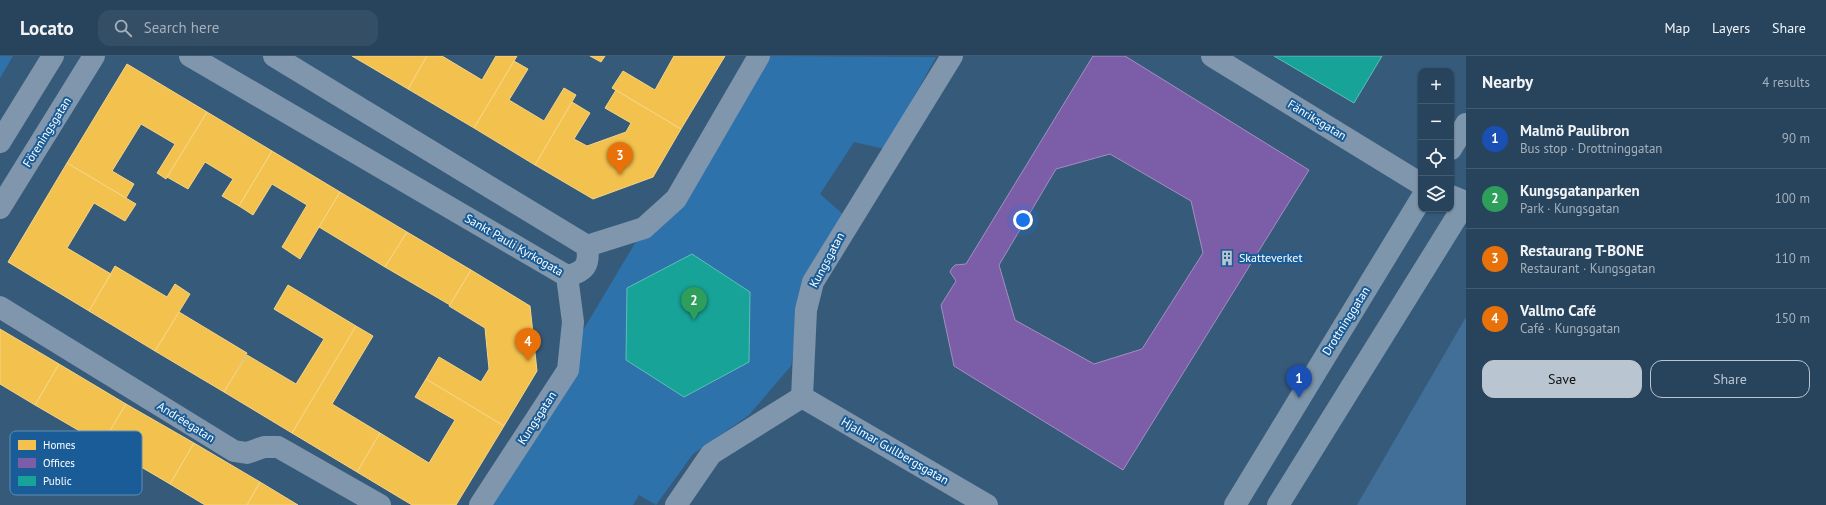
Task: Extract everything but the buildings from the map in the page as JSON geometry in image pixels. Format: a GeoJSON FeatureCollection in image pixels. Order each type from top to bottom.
{"type":"FeatureCollection","features":[{"type":"Feature","properties":{"kind":"main road"},"geometry":{"type":"LineString","coordinates":[[1454,144],[1466,124]]}},
{"type":"Feature","properties":{"kind":"main road"},"geometry":{"type":"LineString","coordinates":[[1278,505],[1466,202]]}},
{"type":"Feature","properties":{"kind":"main road","name":"Drottninggatan"},"geometry":{"type":"LineString","coordinates":[[1234,505],[1418,204]]}},
{"type":"Feature","properties":{"kind":"street"},"geometry":{"type":"LineString","coordinates":[[0,142],[53,56]]}},
{"type":"Feature","properties":{"kind":"street","name":"Föreningsgatan"},"geometry":{"type":"LineString","coordinates":[[0,208],[94,56]]}},
{"type":"Feature","properties":{"kind":"street","name":"Sankt Pauli Kyrkogata"},"geometry":{"type":"LineString","coordinates":[[190,56],[567,276],[578,274],[586,267],[589,256],[587,246]]}},
{"type":"Feature","properties":{"kind":"street"},"geometry":{"type":"LineString","coordinates":[[274,56],[587,246],[644,228],[676,199],[759,56]]}},
{"type":"Feature","properties":{"kind":"street","name":"Kungsgatan"},"geometry":{"type":"LineString","coordinates":[[802,396],[806,310],[813,282],[952,56]]}},
{"type":"Feature","properties":{"kind":"street","name":"Fänriksgatan"},"geometry":{"type":"LineString","coordinates":[[1212,56],[1418,182]]}},
{"type":"Feature","properties":{"kind":"street"},"geometry":{"type":"LineString","coordinates":[[1454,197],[1466,202]]}},
{"type":"Feature","properties":{"kind":"street","name":"Kungsgatan"},"geometry":{"type":"LineString","coordinates":[[480,505],[568,370],[573,322],[567,276]]}},
{"type":"Feature","properties":{"kind":"street","name":"Andréegatan"},"geometry":{"type":"LineString","coordinates":[[0,307],[234,451],[247,453],[264,447],[278,447],[380,505]]}},
{"type":"Feature","properties":{"kind":"street"},"geometry":{"type":"LineString","coordinates":[[676,505],[711,454],[802,396]]}},
{"type":"Feature","properties":{"kind":"street","name":"Hjalmar Gullbergsgatan"},"geometry":{"type":"LineString","coordinates":[[802,396],[987,505]]}},
{"type":"Feature","properties":{"kind":"shaded area"},"geometry":{"type":"Polygon","coordinates":[[[0,56],[13,56],[0,78],[0,56]]]}},
{"type":"Feature","properties":{"kind":"shaded area"},"geometry":{"type":"Polygon","coordinates":[[[770,56],[936,57],[885,149],[854,142],[820,194],[845,216],[807,275],[791,366],[749,415],[693,454],[656,505],[639,495],[633,505],[479,505],[644,228],[770,56]]]}},
{"type":"Feature","properties":{"kind":"shaded area"},"geometry":{"type":"Polygon","coordinates":[[[1466,317],[1466,505],[1357,505],[1466,317]]]}},
{"type":"Feature","properties":{"kind":"place","name":"Restaurang T-BONE"},"geometry":{"type":"Point","coordinates":[620,175]}},
{"type":"Feature","properties":{"kind":"place","name":"Skatteverket"},"geometry":{"type":"Point","coordinates":[1227,258]}},
{"type":"Feature","properties":{"kind":"place","name":"Kungsgatanparken"},"geometry":{"type":"Point","coordinates":[694,320]}},
{"type":"Feature","properties":{"kind":"place","name":"Vallmo Café"},"geometry":{"type":"Point","coordinates":[528,361]}},
{"type":"Feature","properties":{"kind":"place","name":"Malmö Paulibron"},"geometry":{"type":"Point","coordinates":[1299,398]}}]}
